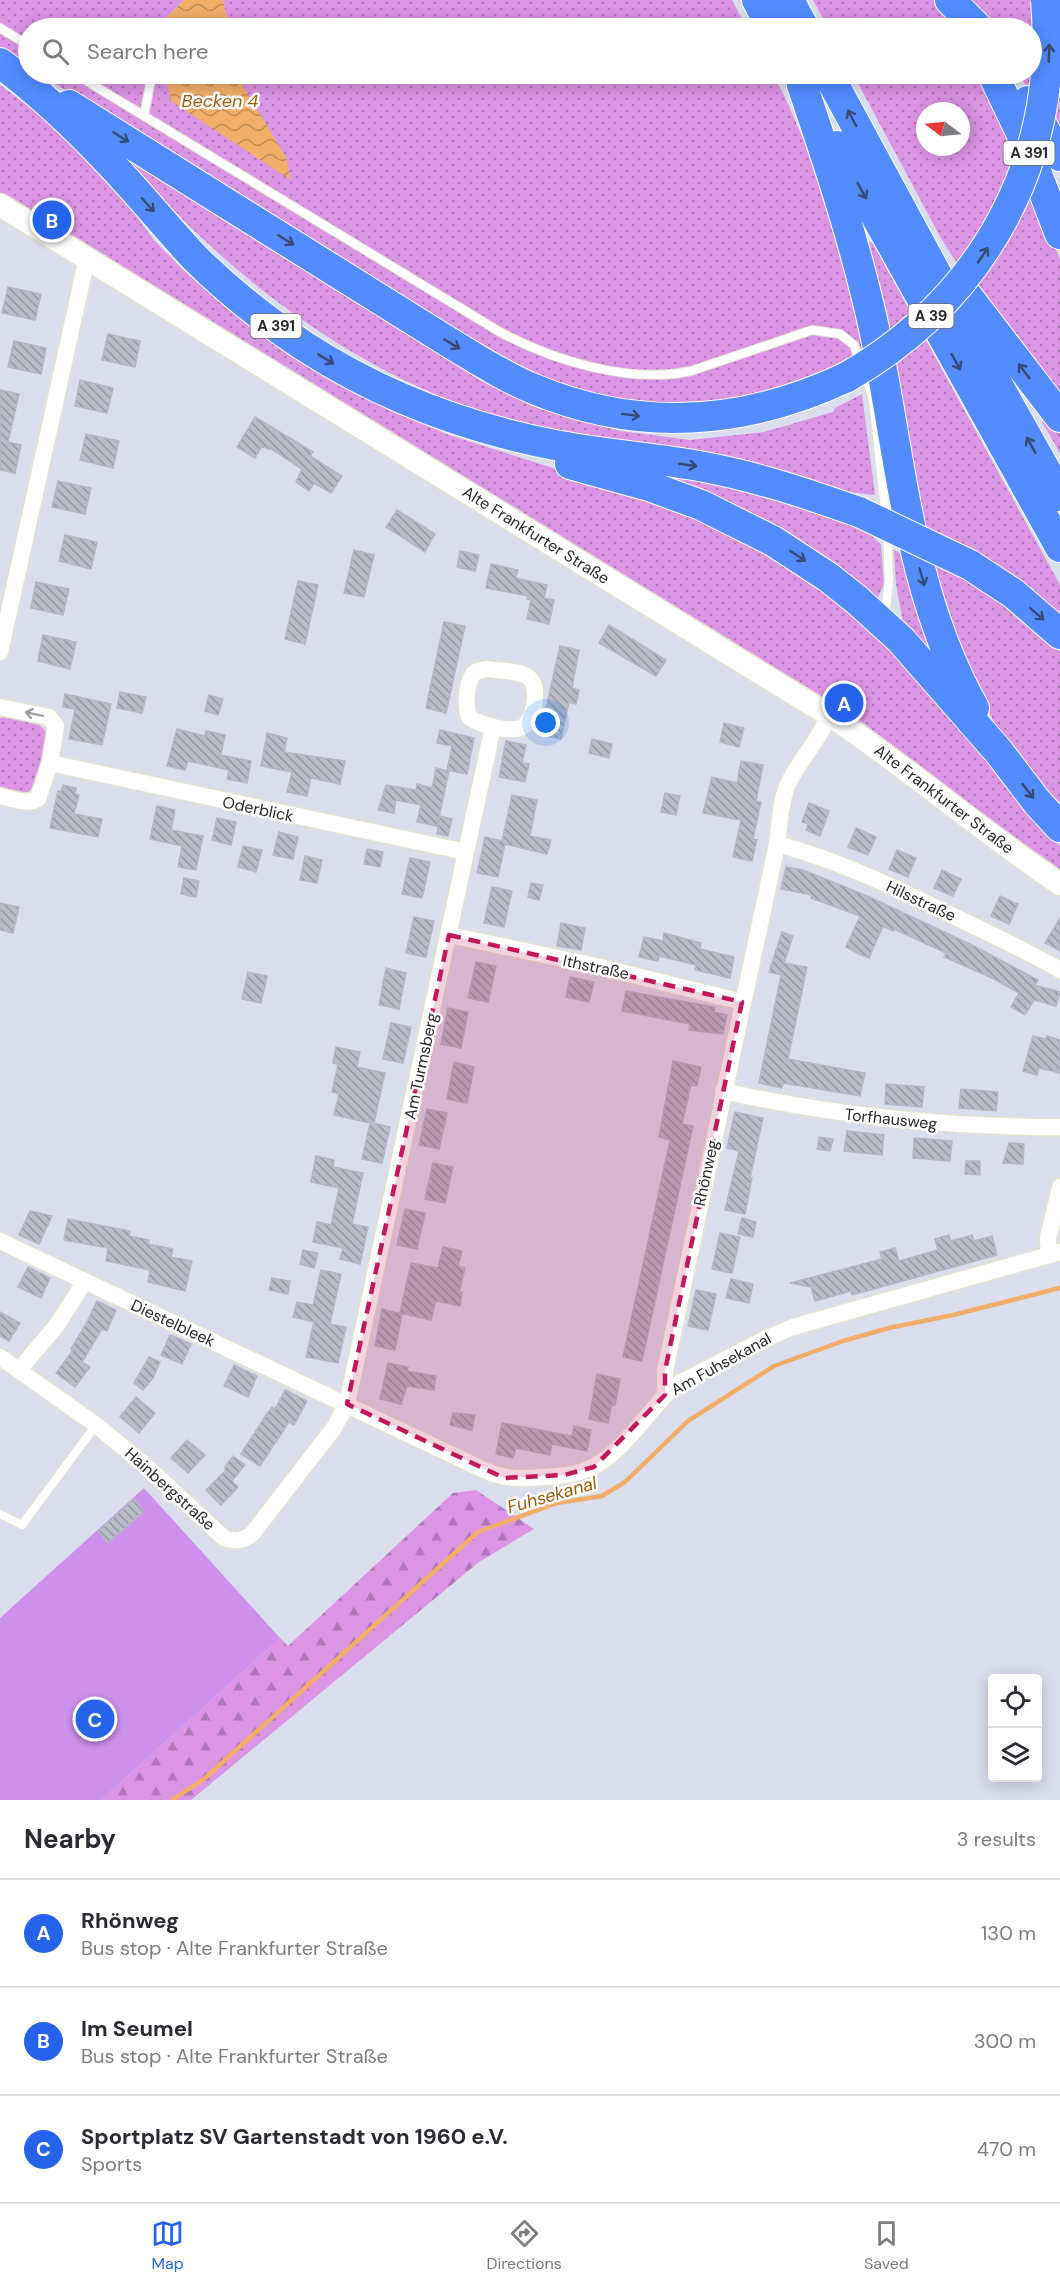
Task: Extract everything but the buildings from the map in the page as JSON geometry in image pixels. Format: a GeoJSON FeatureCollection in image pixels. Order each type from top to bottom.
{"type":"FeatureCollection","features":[{"type":"Feature","properties":{"kind":"highway"},"geometry":{"type":"LineString","coordinates":[[756,0],[766,18]]}},
{"type":"Feature","properties":{"kind":"highway"},"geometry":{"type":"LineString","coordinates":[[789,0],[799,18]]}},
{"type":"Feature","properties":{"kind":"highway"},"geometry":{"type":"LineString","coordinates":[[948,0],[960,18]]}},
{"type":"Feature","properties":{"kind":"highway"},"geometry":{"type":"LineString","coordinates":[[948,0],[967,18]]}},
{"type":"Feature","properties":{"kind":"highway"},"geometry":{"type":"LineString","coordinates":[[35,84],[450,343],[508,376],[557,398],[583,406],[636,416],[699,417],[744,412],[771,406],[814,392],[847,377],[897,345],[942,306],[980,261],[1011,210],[1032,155],[1045,98],[1049,40],[1046,0]]}},
{"type":"Feature","properties":{"kind":"highway"},"geometry":{"type":"LineString","coordinates":[[0,62],[18,73]]}},
{"type":"Feature","properties":{"kind":"highway","name":"A 391"},"geometry":{"type":"LineString","coordinates":[[0,62],[18,76]]}},
{"type":"Feature","properties":{"kind":"highway","name":"A 391"},"geometry":{"type":"LineString","coordinates":[[28,84],[109,162],[196,259],[222,283],[277,327],[340,368],[375,386],[448,416],[486,428],[567,447],[703,467],[761,479],[859,512],[970,565],[1014,594],[1060,634]]}},
{"type":"Feature","properties":{"kind":"highway"},"geometry":{"type":"LineString","coordinates":[[811,84],[834,179],[861,273],[886,390],[912,540],[923,582],[949,657],[965,692],[999,752]]}},
{"type":"Feature","properties":{"kind":"highway","name":"A 39"},"geometry":{"type":"LineString","coordinates":[[813,84],[1060,547]]}},
{"type":"Feature","properties":{"kind":"highway","name":"A 39"},"geometry":{"type":"LineString","coordinates":[[814,84],[890,188],[1060,496]]}},
{"type":"Feature","properties":{"kind":"highway","name":"A 391"},"geometry":{"type":"LineString","coordinates":[[998,84],[1022,135],[1060,234]]}},
{"type":"Feature","properties":{"kind":"highway"},"geometry":{"type":"LineString","coordinates":[[1017,84],[1060,156]]}},
{"type":"Feature","properties":{"kind":"highway"},"geometry":{"type":"LineString","coordinates":[[890,188],[989,326],[1060,417]]}},
{"type":"Feature","properties":{"kind":"highway"},"geometry":{"type":"LineString","coordinates":[[486,428],[511,448],[649,486],[732,519],[798,556],[843,588],[901,640],[999,752],[1037,802],[1060,827]]}},
{"type":"Feature","properties":{"kind":"street","name":"Alte Frankfurter Straße"},"geometry":{"type":"LineString","coordinates":[[0,205],[828,716],[868,742],[977,826],[1060,884]]}},
{"type":"Feature","properties":{"kind":"street"},"geometry":{"type":"LineString","coordinates":[[0,652],[87,258]]}},
{"type":"Feature","properties":{"kind":"street"},"geometry":{"type":"LineString","coordinates":[[486,669],[529,677],[536,692],[527,724],[514,729],[493,727],[469,717],[466,702],[473,675],[478,670],[486,669]]}},
{"type":"Feature","properties":{"kind":"street"},"geometry":{"type":"LineString","coordinates":[[0,707],[49,717],[56,726],[50,763],[38,799],[34,802],[26,802],[0,796]]}},
{"type":"Feature","properties":{"kind":"street","name":"Rhönweg"},"geometry":{"type":"LineString","coordinates":[[665,1395],[665,1371],[777,844],[786,787],[802,758],[823,731],[828,716]]}},
{"type":"Feature","properties":{"kind":"street","name":"Am Turmsberg"},"geometry":{"type":"LineString","coordinates":[[347,1404],[493,727]]}},
{"type":"Feature","properties":{"kind":"street","name":"Oderblick"},"geometry":{"type":"LineString","coordinates":[[50,763],[466,852]]}},
{"type":"Feature","properties":{"kind":"street","name":"Hilsstraße"},"geometry":{"type":"LineString","coordinates":[[777,844],[824,859],[883,883],[1007,941],[1060,970]]}},
{"type":"Feature","properties":{"kind":"street","name":"Ithstraße"},"geometry":{"type":"LineString","coordinates":[[449,935],[617,971],[742,1002]]}},
{"type":"Feature","properties":{"kind":"street","name":"Torfhausweg"},"geometry":{"type":"LineString","coordinates":[[723,1091],[809,1109],[873,1118],[988,1127],[1060,1127]]}},
{"type":"Feature","properties":{"kind":"street"},"geometry":{"type":"LineString","coordinates":[[1055,1254],[1048,1238],[1060,1187]]}},
{"type":"Feature","properties":{"kind":"street","name":"Diestelbleek"},"geometry":{"type":"LineString","coordinates":[[0,1241],[347,1404]]}},
{"type":"Feature","properties":{"kind":"street","name":"Am Fuhsekanal"},"geometry":{"type":"LineString","coordinates":[[347,1404],[496,1475],[526,1479],[564,1475],[594,1467],[604,1461],[677,1384],[793,1327],[1055,1254]]}},
{"type":"Feature","properties":{"kind":"street"},"geometry":{"type":"LineString","coordinates":[[19,1370],[57,1325],[85,1281]]}},
{"type":"Feature","properties":{"kind":"street","name":"Hainbergstraße"},"geometry":{"type":"LineString","coordinates":[[0,1357],[96,1425],[147,1467],[224,1538],[233,1541],[243,1540],[252,1534],[334,1428],[347,1404]]}},
{"type":"Feature","properties":{"kind":"lane"},"geometry":{"type":"LineString","coordinates":[[0,28],[18,39]]}},
{"type":"Feature","properties":{"kind":"lane"},"geometry":{"type":"LineString","coordinates":[[92,84],[500,332],[547,355],[630,373],[673,375],[812,330],[840,334],[854,345],[873,399],[885,505],[889,580],[885,624]]}},
{"type":"Feature","properties":{"kind":"lane"},"geometry":{"type":"LineString","coordinates":[[144,115],[150,84]]}},
{"type":"Feature","properties":{"kind":"lane"},"geometry":{"type":"LineString","coordinates":[[0,1514],[22,1525],[96,1425]]}},
{"type":"Feature","properties":{"kind":"highlighted area"},"geometry":{"type":"Polygon","coordinates":[[[449,935],[742,1002],[665,1371],[665,1395],[594,1467],[564,1475],[504,1478],[347,1404],[449,935]]]}},
{"type":"Feature","properties":{"kind":"green space"},"geometry":{"type":"Polygon","coordinates":[[[0,0],[184,0],[166,18],[18,18],[18,61],[0,50],[0,0]]]}},
{"type":"Feature","properties":{"kind":"green space"},"geometry":{"type":"Polygon","coordinates":[[[223,0],[732,0],[742,18],[227,18],[223,0]]]}},
{"type":"Feature","properties":{"kind":"green space"},"geometry":{"type":"Polygon","coordinates":[[[813,0],[937,0],[950,18],[823,18],[813,0]]]}},
{"type":"Feature","properties":{"kind":"green space"},"geometry":{"type":"Polygon","coordinates":[[[971,0],[1060,0],[1060,144],[1025,84],[1042,84],[1042,18],[983,18],[971,0]]]}},
{"type":"Feature","properties":{"kind":"green space"},"geometry":{"type":"Polygon","coordinates":[[[55,84],[168,84],[168,86],[217,84],[778,84],[823,185],[867,350],[806,390],[715,408],[622,403],[518,370],[55,84]]]}},
{"type":"Feature","properties":{"kind":"green space"},"geometry":{"type":"Polygon","coordinates":[[[858,84],[987,84],[1038,201],[1060,260],[1060,405],[977,294],[942,240],[858,84]]]}},
{"type":"Feature","properties":{"kind":"green space"},"geometry":{"type":"Polygon","coordinates":[[[0,85],[58,128],[122,197],[154,240],[181,268],[229,310],[298,361],[334,383],[391,411],[449,435],[620,489],[766,546],[893,644],[1060,846],[1060,871],[854,716],[379,424],[119,269],[0,193],[0,85]]]}},
{"type":"Feature","properties":{"kind":"green space"},"geometry":{"type":"Polygon","coordinates":[[[125,156],[482,381],[534,407],[621,431],[690,440],[764,432],[833,412],[835,408],[862,394],[875,495],[839,491],[551,431],[495,416],[427,391],[378,367],[330,339],[284,307],[199,235],[160,196],[125,156]]]}},
{"type":"Feature","properties":{"kind":"green space"},"geometry":{"type":"Polygon","coordinates":[[[872,242],[1060,585],[1060,620],[960,545],[922,525],[867,243],[872,242]]]}},
{"type":"Feature","properties":{"kind":"green space"},"geometry":{"type":"Polygon","coordinates":[[[1048,417],[1060,429],[1060,453],[1042,422],[1048,417]]]}},
{"type":"Feature","properties":{"kind":"green space"},"geometry":{"type":"Polygon","coordinates":[[[662,476],[734,485],[864,528],[881,545],[884,584],[877,599],[662,476]]]}},
{"type":"Feature","properties":{"kind":"green space"},"geometry":{"type":"Polygon","coordinates":[[[894,550],[910,559],[946,666],[904,628],[896,584],[894,550]]]}},
{"type":"Feature","properties":{"kind":"green space"},"geometry":{"type":"Polygon","coordinates":[[[926,556],[1007,606],[1060,652],[1060,813],[1014,759],[971,679],[926,556]]]}},
{"type":"Feature","properties":{"kind":"green space"},"geometry":{"type":"Polygon","coordinates":[[[6,717],[39,725],[45,732],[42,767],[32,789],[25,793],[0,788],[0,718],[6,717]]]}},
{"type":"Feature","properties":{"kind":"green space"},"geometry":{"type":"Polygon","coordinates":[[[476,1490],[534,1529],[479,1562],[191,1800],[101,1800],[280,1638],[288,1646],[453,1493],[476,1490]]]}},
{"type":"Feature","properties":{"kind":"shaded area"},"geometry":{"type":"Polygon","coordinates":[[[144,1488],[280,1638],[101,1800],[0,1800],[0,1618],[144,1488]]]}},
{"type":"Feature","properties":{"kind":"water"},"geometry":{"type":"Polygon","coordinates":[[[184,0],[223,0],[227,18],[166,18],[184,0]]]}},
{"type":"Feature","properties":{"kind":"water","name":"Becken 4"},"geometry":{"type":"Polygon","coordinates":[[[168,84],[242,84],[286,157],[291,180],[171,101],[168,84]]]}},
{"type":"Feature","properties":{"kind":"waterway","name":"Fuhsekanal"},"geometry":{"type":"LineString","coordinates":[[172,1800],[204,1779],[478,1532],[557,1503],[602,1496],[625,1482],[688,1421],[774,1366],[843,1341],[889,1328],[953,1315],[1060,1288]]}},
{"type":"Feature","properties":{"kind":"place","name":"Im Seumel"},"geometry":{"type":"Point","coordinates":[52,220]}},
{"type":"Feature","properties":{"kind":"place","name":"Rhönweg"},"geometry":{"type":"Point","coordinates":[844,703]}},
{"type":"Feature","properties":{"kind":"place","name":"Sportplatz SV Gartenstadt von 1960 e.V."},"geometry":{"type":"Point","coordinates":[95,1719]}}]}
